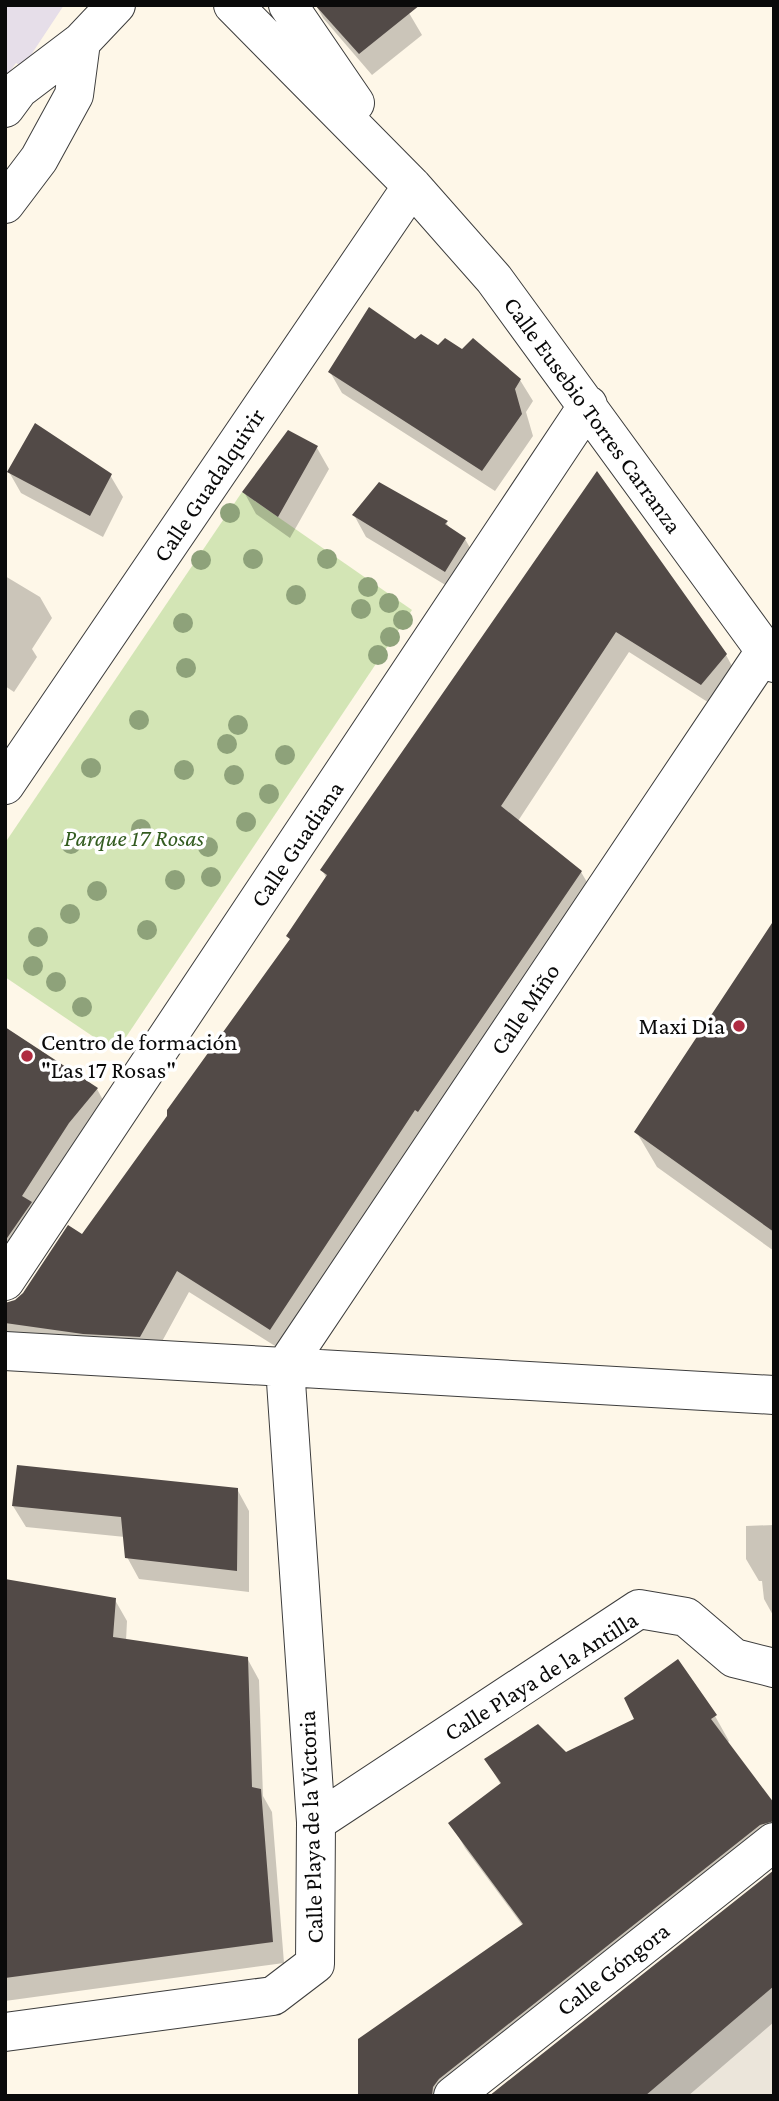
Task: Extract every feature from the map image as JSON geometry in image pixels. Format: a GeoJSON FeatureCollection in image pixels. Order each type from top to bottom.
{"type":"FeatureCollection","features":[{"type":"Feature","properties":{"kind":"street"},"geometry":{"type":"LineString","coordinates":[[5,108],[19,89],[81,42],[116,5]]}},
{"type":"Feature","properties":{"kind":"street","name":"Calle Eusebio Torres Carranza"},"geometry":{"type":"LineString","coordinates":[[233,5],[412,186],[494,279],[769,657]]}},
{"type":"Feature","properties":{"kind":"street","name":"Calle Eusebio Torres Carranza"},"geometry":{"type":"LineString","coordinates":[[288,5],[412,186]]}},
{"type":"Feature","properties":{"kind":"street"},"geometry":{"type":"LineString","coordinates":[[5,204],[39,159],[74,95],[81,42]]}},
{"type":"Feature","properties":{"kind":"street","name":"Calle Guadalquivir"},"geometry":{"type":"LineString","coordinates":[[5,785],[412,186]]}},
{"type":"Feature","properties":{"kind":"street","name":"Calle Guadiana"},"geometry":{"type":"LineString","coordinates":[[5,1281],[588,405]]}},
{"type":"Feature","properties":{"kind":"street","name":"Calle Miño"},"geometry":{"type":"LineString","coordinates":[[285,1367],[769,657]]}},
{"type":"Feature","properties":{"kind":"street"},"geometry":{"type":"LineString","coordinates":[[5,1351],[774,1395]]}},
{"type":"Feature","properties":{"kind":"street","name":"Calle Playa de la Victoria"},"geometry":{"type":"LineString","coordinates":[[5,2032],[273,1996],[315,1964],[316,1822],[285,1367]]}},
{"type":"Feature","properties":{"kind":"street","name":"Calle Playa de la Antilla"},"geometry":{"type":"LineString","coordinates":[[316,1822],[639,1609],[686,1617],[734,1658],[774,1668]]}},
{"type":"Feature","properties":{"kind":"street","name":"Calle Góngora"},"geometry":{"type":"LineString","coordinates":[[453,2096],[774,1842]]}},
{"type":"Feature","properties":{"kind":"shaded area"},"geometry":{"type":"Polygon","coordinates":[[[5,5],[64,5],[25,68],[16,63],[5,78],[5,5]]]}},
{"type":"Feature","properties":{"kind":"shaded area"},"geometry":{"type":"Polygon","coordinates":[[[774,1986],[774,2096],[645,2096],[774,1986]]]}},
{"type":"Feature","properties":{"kind":"green space","name":"Parque 17 Rosas"},"geometry":{"type":"Polygon","coordinates":[[[242,492],[412,610],[116,1052],[5,977],[5,843],[242,492]]]}},
{"type":"Feature","properties":{"kind":"building"},"geometry":{"type":"Polygon","coordinates":[[[315,5],[420,5],[359,54],[315,5]]]}},
{"type":"Feature","properties":{"kind":"building"},"geometry":{"type":"Polygon","coordinates":[[[369,307],[415,339],[421,334],[438,345],[445,338],[462,349],[473,338],[521,379],[515,389],[522,414],[482,471],[328,372],[369,307]]]}},
{"type":"Feature","properties":{"kind":"building"},"geometry":{"type":"Polygon","coordinates":[[[35,423],[112,474],[90,516],[7,472],[35,423]]]}},
{"type":"Feature","properties":{"kind":"building"},"geometry":{"type":"Polygon","coordinates":[[[288,430],[318,446],[278,517],[242,492],[288,430]]]}},
{"type":"Feature","properties":{"kind":"building"},"geometry":{"type":"Polygon","coordinates":[[[597,471],[727,654],[701,685],[616,632],[501,806],[582,871],[418,1112],[415,1110],[270,1330],[177,1271],[140,1337],[83,1334],[5,1323],[5,1303],[15,1300],[23,1293],[68,1225],[82,1234],[290,939],[286,936],[327,875],[320,870],[597,471]]]}},
{"type":"Feature","properties":{"kind":"building"},"geometry":{"type":"Polygon","coordinates":[[[379,482],[448,521],[445,524],[466,538],[445,572],[352,515],[379,482]]]}},
{"type":"Feature","properties":{"kind":"building","name":"Maxi Dia"},"geometry":{"type":"Polygon","coordinates":[[[774,920],[774,1232],[634,1132],[774,920]]]}},
{"type":"Feature","properties":{"kind":"building"},"geometry":{"type":"Polygon","coordinates":[[[5,1027],[98,1088],[69,1123],[22,1196],[32,1202],[5,1241],[5,1027]]]}},
{"type":"Feature","properties":{"kind":"building"},"geometry":{"type":"Polygon","coordinates":[[[17,1465],[238,1488],[237,1571],[125,1558],[121,1517],[12,1506],[17,1465]]]}},
{"type":"Feature","properties":{"kind":"building"},"geometry":{"type":"Polygon","coordinates":[[[5,1579],[116,1598],[113,1637],[248,1657],[252,1787],[261,1789],[273,1942],[5,1978],[5,1579]]]}},
{"type":"Feature","properties":{"kind":"building"},"geometry":{"type":"Polygon","coordinates":[[[678,1659],[717,1715],[711,1719],[774,1803],[774,1821],[760,1825],[439,2079],[433,2087],[432,2096],[358,2096],[358,2039],[523,1924],[448,1823],[501,1783],[484,1759],[538,1724],[566,1752],[634,1719],[624,1698],[678,1659]]]}},
{"type":"Feature","properties":{"kind":"building"},"geometry":{"type":"Polygon","coordinates":[[[774,1870],[774,1986],[645,2096],[489,2096],[774,1870]]]}},
{"type":"Feature","properties":{"kind":"place","name":"Maxi Dia"},"geometry":{"type":"Point","coordinates":[739,1026]}},
{"type":"Feature","properties":{"kind":"place","name":"Centro de formación \"Las 17 Rosas\""},"geometry":{"type":"Point","coordinates":[27,1056]}}]}
